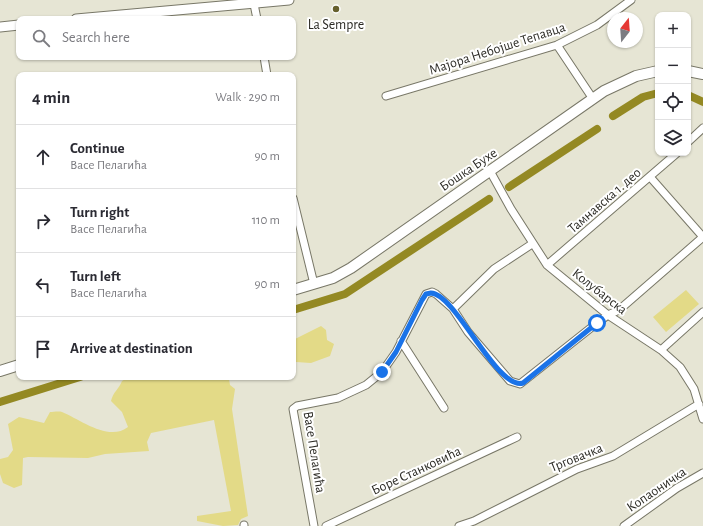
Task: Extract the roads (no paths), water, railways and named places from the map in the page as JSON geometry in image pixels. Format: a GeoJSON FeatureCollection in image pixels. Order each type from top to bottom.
{"type":"FeatureCollection","features":[{"type":"Feature","properties":{"kind":"main road","name":"Бошка Бухе"},"geometry":{"type":"LineString","coordinates":[[296,289],[314,284],[351,268],[593,99],[624,80],[655,72]]}},
{"type":"Feature","properties":{"kind":"main road"},"geometry":{"type":"LineString","coordinates":[[691,72],[703,74]]}},
{"type":"Feature","properties":{"kind":"main road"},"geometry":{"type":"LineString","coordinates":[[0,371],[16,366]]}},
{"type":"Feature","properties":{"kind":"street"},"geometry":{"type":"LineString","coordinates":[[112,16],[289,0]]}},
{"type":"Feature","properties":{"kind":"street","name":"Мајора Небојше Тепавца"},"geometry":{"type":"LineString","coordinates":[[386,96],[558,45],[597,25],[631,0]]}},
{"type":"Feature","properties":{"kind":"street"},"geometry":{"type":"LineString","coordinates":[[254,4],[256,16]]}},
{"type":"Feature","properties":{"kind":"street"},"geometry":{"type":"LineString","coordinates":[[0,27],[16,25]]}},
{"type":"Feature","properties":{"kind":"street"},"geometry":{"type":"LineString","coordinates":[[558,45],[593,99]]}},
{"type":"Feature","properties":{"kind":"street"},"geometry":{"type":"LineString","coordinates":[[264,60],[266,72]]}},
{"type":"Feature","properties":{"kind":"street"},"geometry":{"type":"LineString","coordinates":[[691,139],[703,128]]}},
{"type":"Feature","properties":{"kind":"street","name":"Тамнавска 1. део"},"geometry":{"type":"LineString","coordinates":[[548,265],[651,178],[674,156]]}},
{"type":"Feature","properties":{"kind":"street","name":"Колубарска"},"geometry":{"type":"LineString","coordinates":[[490,171],[532,244],[548,265],[608,315],[661,350],[680,367],[694,389],[703,419]]}},
{"type":"Feature","properties":{"kind":"street"},"geometry":{"type":"LineString","coordinates":[[608,315],[619,310],[703,237],[651,178]]}},
{"type":"Feature","properties":{"kind":"street"},"geometry":{"type":"LineString","coordinates":[[296,210],[314,284]]}},
{"type":"Feature","properties":{"kind":"street"},"geometry":{"type":"LineString","coordinates":[[453,309],[494,269],[532,244]]}},
{"type":"Feature","properties":{"kind":"street","name":"Васе Пелагића"},"geometry":{"type":"LineString","coordinates":[[314,526],[293,409],[297,406],[338,398],[366,385],[382,372],[401,342],[426,294],[436,294],[453,309],[493,363],[510,382],[518,384],[523,383],[608,315]]}},
{"type":"Feature","properties":{"kind":"street"},"geometry":{"type":"LineString","coordinates":[[661,350],[703,312]]}},
{"type":"Feature","properties":{"kind":"street"},"geometry":{"type":"LineString","coordinates":[[401,342],[444,408]]}},
{"type":"Feature","properties":{"kind":"street","name":"Трговачка"},"geometry":{"type":"LineString","coordinates":[[459,526],[474,521],[577,469],[613,456],[699,404]]}},
{"type":"Feature","properties":{"kind":"street","name":"Боре Станковића"},"geometry":{"type":"LineString","coordinates":[[326,526],[517,437]]}},
{"type":"Feature","properties":{"kind":"street","name":"Копаоничка"},"geometry":{"type":"LineString","coordinates":[[624,526],[677,488],[703,473]]}},
{"type":"Feature","properties":{"kind":"waterway"},"geometry":{"type":"LineString","coordinates":[[613,116],[643,97],[655,94]]}},
{"type":"Feature","properties":{"kind":"waterway"},"geometry":{"type":"LineString","coordinates":[[691,96],[703,102]]}},
{"type":"Feature","properties":{"kind":"waterway"},"geometry":{"type":"LineString","coordinates":[[509,187],[597,129]]}},
{"type":"Feature","properties":{"kind":"waterway"},"geometry":{"type":"LineString","coordinates":[[296,309],[345,294],[489,199]]}},
{"type":"Feature","properties":{"kind":"waterway"},"geometry":{"type":"LineString","coordinates":[[0,402],[70,380]]}},
{"type":"Feature","properties":{"kind":"place","name":"La Sempre"},"geometry":{"type":"Point","coordinates":[336,9]}}]}
